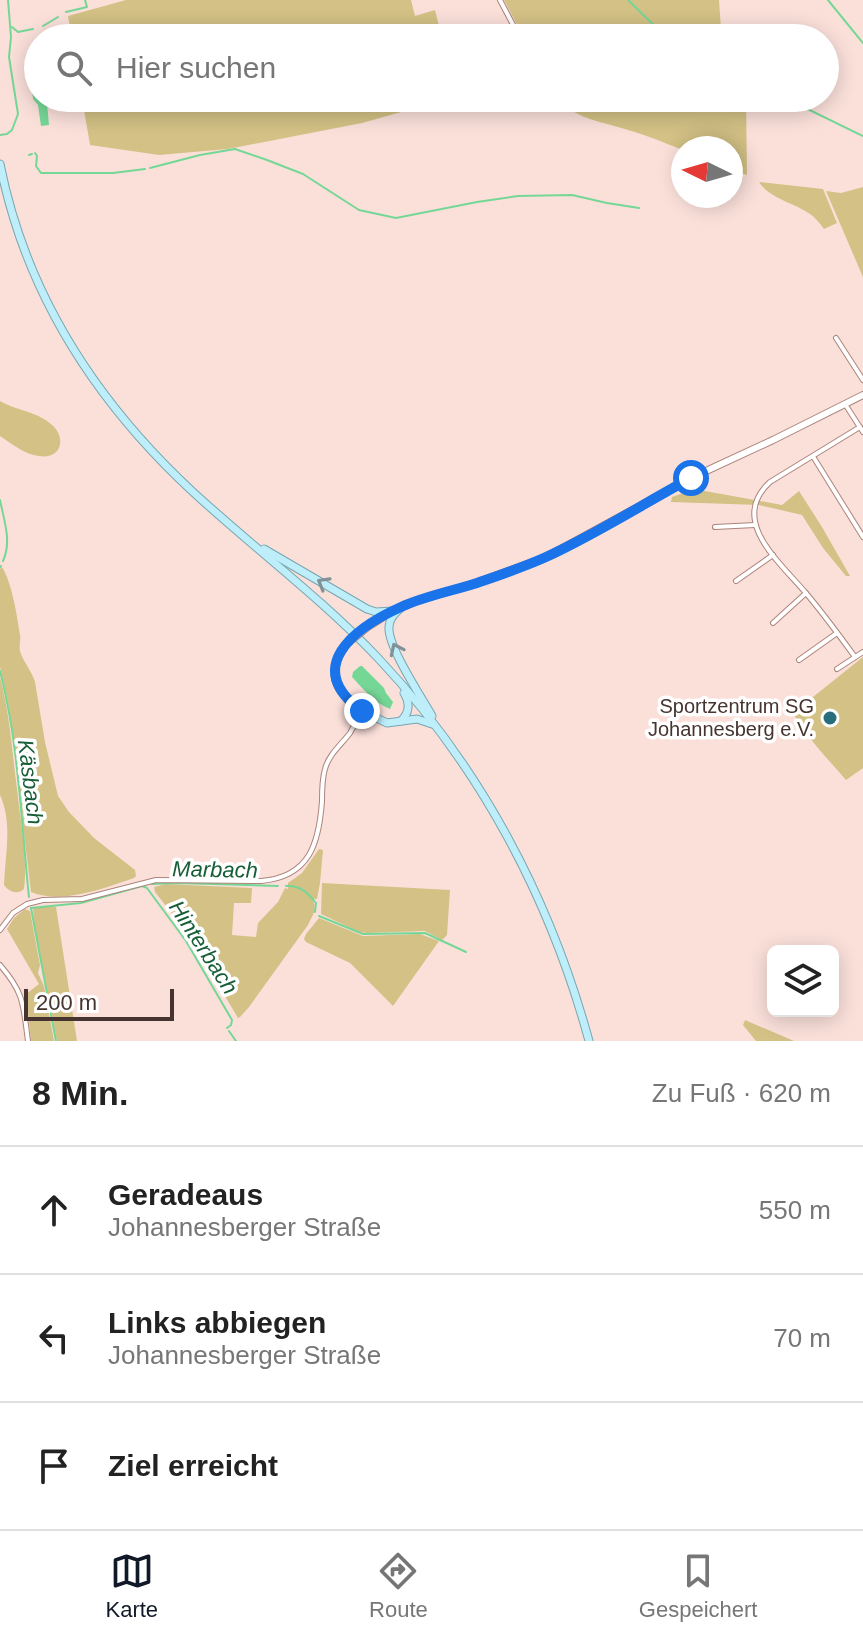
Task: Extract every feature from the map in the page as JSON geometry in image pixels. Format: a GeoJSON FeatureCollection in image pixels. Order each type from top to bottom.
{"type":"FeatureCollection","features":[{"type":"Feature","properties":{"kind":"main road"},"geometry":{"type":"LineString","coordinates":[[0,164],[23,247],[41,290],[89,376],[123,419],[195,494],[347,627],[397,680],[448,742]]}},
{"type":"Feature","properties":{"kind":"main road"},"geometry":{"type":"LineString","coordinates":[[240,532],[367,609],[393,611]]}},
{"type":"Feature","properties":{"kind":"main road"},"geometry":{"type":"LineString","coordinates":[[403,606],[390,621],[389,635],[448,742],[494,812],[533,886],[568,971],[589,1041]]}},
{"type":"Feature","properties":{"kind":"main road"},"geometry":{"type":"LineString","coordinates":[[395,723],[404,717],[409,706],[397,680]]}},
{"type":"Feature","properties":{"kind":"main road"},"geometry":{"type":"LineString","coordinates":[[362,711],[379,721],[395,723],[417,719],[436,727]]}},
{"type":"Feature","properties":{"kind":"street"},"geometry":{"type":"LineString","coordinates":[[500,0],[513,24]]}},
{"type":"Feature","properties":{"kind":"street"},"geometry":{"type":"LineString","coordinates":[[836,338],[863,380]]}},
{"type":"Feature","properties":{"kind":"street"},"geometry":{"type":"LineString","coordinates":[[0,930],[13,913],[35,902],[82,899],[156,880],[268,880],[295,870],[309,856],[316,842],[327,764],[362,711],[345,697],[334,678],[336,661],[347,644],[369,626],[403,606],[544,558],[691,478],[863,395]]}},
{"type":"Feature","properties":{"kind":"street"},"geometry":{"type":"LineString","coordinates":[[845,404],[862,429],[764,488],[756,502],[754,518],[773,555],[855,657]]}},
{"type":"Feature","properties":{"kind":"street"},"geometry":{"type":"LineString","coordinates":[[813,457],[863,537]]}},
{"type":"Feature","properties":{"kind":"street"},"geometry":{"type":"LineString","coordinates":[[715,527],[755,525]]}},
{"type":"Feature","properties":{"kind":"street"},"geometry":{"type":"LineString","coordinates":[[736,581],[773,555]]}},
{"type":"Feature","properties":{"kind":"street"},"geometry":{"type":"LineString","coordinates":[[773,623],[806,593]]}},
{"type":"Feature","properties":{"kind":"street"},"geometry":{"type":"LineString","coordinates":[[799,660],[838,633]]}},
{"type":"Feature","properties":{"kind":"street"},"geometry":{"type":"LineString","coordinates":[[837,669],[863,652]]}},
{"type":"Feature","properties":{"kind":"street"},"geometry":{"type":"LineString","coordinates":[[0,965],[22,995],[28,1041]]}},
{"type":"Feature","properties":{"kind":"shaded area"},"geometry":{"type":"Polygon","coordinates":[[[126,0],[411,0],[415,16],[435,10],[438,24],[69,24],[68,16],[126,0]]]}},
{"type":"Feature","properties":{"kind":"shaded area"},"geometry":{"type":"Polygon","coordinates":[[[504,0],[719,0],[721,24],[517,24],[504,0]]]}},
{"type":"Feature","properties":{"kind":"shaded area"},"geometry":{"type":"Polygon","coordinates":[[[39,112],[48,112],[49,125],[41,126],[39,112]]]}},
{"type":"Feature","properties":{"kind":"shaded area"},"geometry":{"type":"Polygon","coordinates":[[[84,112],[401,112],[362,123],[228,149],[159,155],[90,145],[84,112]]]}},
{"type":"Feature","properties":{"kind":"shaded area"},"geometry":{"type":"Polygon","coordinates":[[[574,112],[746,112],[747,175],[743,174],[743,136],[671,136],[671,145],[574,112]]]}},
{"type":"Feature","properties":{"kind":"shaded area"},"geometry":{"type":"Polygon","coordinates":[[[759,182],[823,189],[837,223],[824,229],[810,214],[770,193],[759,182]]]}},
{"type":"Feature","properties":{"kind":"shaded area"},"geometry":{"type":"Polygon","coordinates":[[[863,187],[863,277],[826,191],[841,193],[863,187]]]}},
{"type":"Feature","properties":{"kind":"shaded area"},"geometry":{"type":"Polygon","coordinates":[[[0,401],[52,425],[59,436],[57,451],[52,455],[34,455],[0,436],[0,401]]]}},
{"type":"Feature","properties":{"kind":"shaded area"},"geometry":{"type":"Polygon","coordinates":[[[694,489],[782,505],[799,491],[850,576],[846,576],[823,548],[802,515],[759,505],[671,502],[672,497],[694,489]]]}},
{"type":"Feature","properties":{"kind":"shaded area"},"geometry":{"type":"Polygon","coordinates":[[[2,567],[14,600],[20,651],[35,682],[58,796],[94,838],[135,870],[134,878],[69,896],[43,896],[31,892],[9,707],[0,667],[2,567]]]}},
{"type":"Feature","properties":{"kind":"shaded area","name":"Sportzentrum SG Johannesberg e.V."},"geometry":{"type":"Polygon","coordinates":[[[863,657],[863,768],[846,780],[811,740],[793,713],[863,657]]]}},
{"type":"Feature","properties":{"kind":"shaded area"},"geometry":{"type":"Polygon","coordinates":[[[360,666],[384,688],[393,702],[390,709],[375,700],[352,677],[360,666]]]}},
{"type":"Feature","properties":{"kind":"shaded area"},"geometry":{"type":"Polygon","coordinates":[[[0,677],[24,852],[24,889],[16,892],[4,885],[7,828],[0,795],[0,677]]]}},
{"type":"Feature","properties":{"kind":"shaded area"},"geometry":{"type":"Polygon","coordinates":[[[319,849],[323,850],[320,883],[317,899],[312,899],[315,909],[312,918],[238,1018],[188,934],[154,887],[166,884],[252,888],[251,903],[234,903],[232,935],[256,937],[258,923],[319,849]]]}},
{"type":"Feature","properties":{"kind":"shaded area"},"geometry":{"type":"Polygon","coordinates":[[[322,883],[450,890],[447,935],[442,940],[425,931],[359,932],[321,914],[322,883]]]}},
{"type":"Feature","properties":{"kind":"shaded area"},"geometry":{"type":"Polygon","coordinates":[[[56,907],[77,1041],[57,1041],[34,923],[33,908],[56,907]]]}},
{"type":"Feature","properties":{"kind":"shaded area"},"geometry":{"type":"Polygon","coordinates":[[[25,909],[30,911],[40,965],[38,973],[44,986],[54,1041],[31,1041],[26,994],[39,984],[7,929],[25,909]]]}},
{"type":"Feature","properties":{"kind":"shaded area"},"geometry":{"type":"Polygon","coordinates":[[[319,918],[363,936],[420,934],[439,941],[393,1006],[350,963],[306,942],[306,934],[319,918]]]}},
{"type":"Feature","properties":{"kind":"shaded area"},"geometry":{"type":"Polygon","coordinates":[[[745,1020],[794,1041],[756,1041],[743,1025],[745,1020]]]}},
{"type":"Feature","properties":{"kind":"waterway","name":"Käsbach"},"geometry":{"type":"LineString","coordinates":[[0,135],[12,130],[18,114],[9,57],[8,0]]}},
{"type":"Feature","properties":{"kind":"waterway"},"geometry":{"type":"LineString","coordinates":[[66,12],[87,7],[85,0]]}},
{"type":"Feature","properties":{"kind":"waterway"},"geometry":{"type":"LineString","coordinates":[[628,0],[653,24]]}},
{"type":"Feature","properties":{"kind":"waterway"},"geometry":{"type":"LineString","coordinates":[[828,0],[863,43]]}},
{"type":"Feature","properties":{"kind":"waterway"},"geometry":{"type":"LineString","coordinates":[[46,24],[58,17]]}},
{"type":"Feature","properties":{"kind":"waterway"},"geometry":{"type":"LineString","coordinates":[[12,27],[18,32],[24,31]]}},
{"type":"Feature","properties":{"kind":"waterway"},"geometry":{"type":"LineString","coordinates":[[814,112],[863,136]]}},
{"type":"Feature","properties":{"kind":"waterway"},"geometry":{"type":"LineString","coordinates":[[150,168],[235,149],[303,174],[359,210],[396,218],[518,196],[572,195],[639,208]]}},
{"type":"Feature","properties":{"kind":"waterway"},"geometry":{"type":"LineString","coordinates":[[35,153],[36,166],[41,173],[113,173],[145,169]]}},
{"type":"Feature","properties":{"kind":"waterway","name":"Käsbach"},"geometry":{"type":"LineString","coordinates":[[0,500],[7,539],[3,561]]}},
{"type":"Feature","properties":{"kind":"waterway","name":"Käsbach"},"geometry":{"type":"LineString","coordinates":[[0,671],[15,755],[29,897]]}},
{"type":"Feature","properties":{"kind":"waterway","name":"Marbach"},"geometry":{"type":"LineString","coordinates":[[152,884],[278,886]]}},
{"type":"Feature","properties":{"kind":"waterway","name":"Hinterbach"},"geometry":{"type":"LineString","coordinates":[[31,908],[81,903],[142,886],[147,888],[186,941],[232,1020],[227,1028]]}},
{"type":"Feature","properties":{"kind":"waterway","name":"Marbach"},"geometry":{"type":"LineString","coordinates":[[286,886],[300,888],[307,893],[316,903],[315,912]]}},
{"type":"Feature","properties":{"kind":"waterway","name":"Käsbach"},"geometry":{"type":"LineString","coordinates":[[31,908],[56,1041]]}},
{"type":"Feature","properties":{"kind":"waterway","name":"Marbach"},"geometry":{"type":"LineString","coordinates":[[319,916],[363,934],[425,933],[466,952]]}},
{"type":"Feature","properties":{"kind":"waterway","name":"Hinterbach"},"geometry":{"type":"LineString","coordinates":[[229,1031],[236,1041]]}},
{"type":"Feature","properties":{"kind":"place","name":"Sportzentrum SG Johannesberg e.V."},"geometry":{"type":"Point","coordinates":[830,718]}},
{"type":"Feature","properties":{"kind":"route"},"geometry":{"type":"LineString","coordinates":[[362,711],[340,692],[334,678],[335,667],[338,656],[347,644],[375,621],[414,602],[544,558],[691,478]]}}]}
